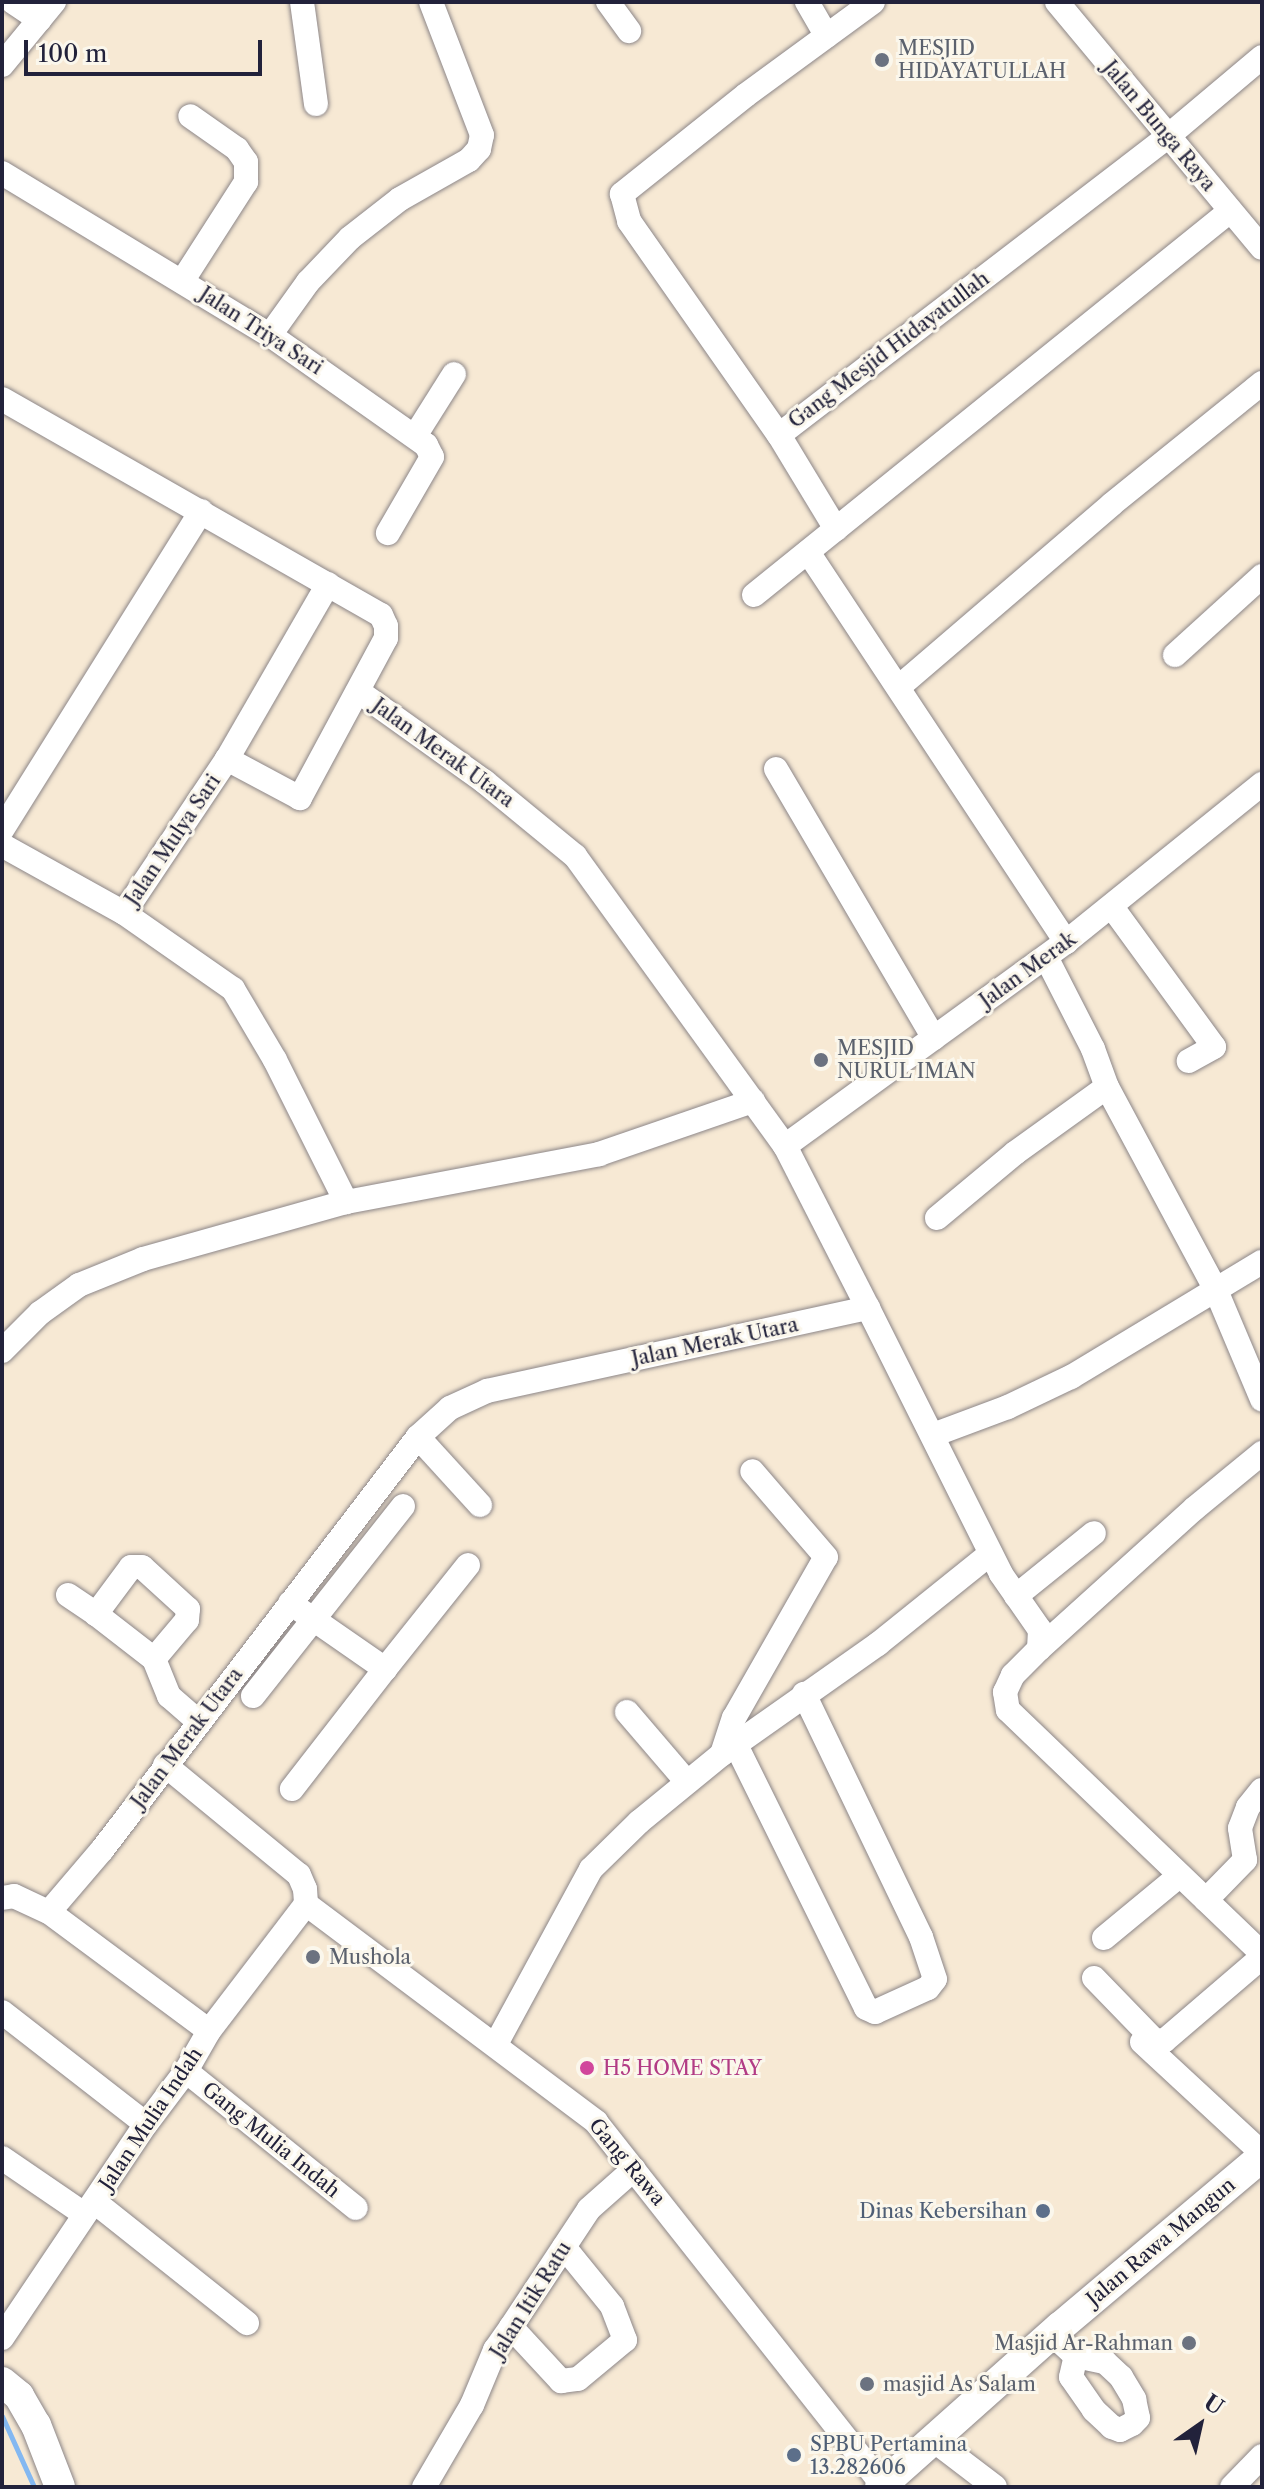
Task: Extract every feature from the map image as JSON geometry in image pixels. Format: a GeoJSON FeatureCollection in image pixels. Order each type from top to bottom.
{"type":"FeatureCollection","features":[{"type":"Feature","properties":{"kind":"main road","name":"Jalan Rawa Mangun"},"geometry":{"type":"LineString","coordinates":[[882,2486],[1052,2334],[1262,2155]]}},
{"type":"Feature","properties":{"kind":"main road"},"geometry":{"type":"LineString","coordinates":[[2,2382],[19,2396],[36,2425],[60,2487]]}},
{"type":"Feature","properties":{"kind":"street"},"geometry":{"type":"LineString","coordinates":[[2,65],[47,11],[13,2]]}},
{"type":"Feature","properties":{"kind":"street"},"geometry":{"type":"LineString","coordinates":[[302,2],[316,104]]}},
{"type":"Feature","properties":{"kind":"street"},"geometry":{"type":"LineString","coordinates":[[608,2],[629,31]]}},
{"type":"Feature","properties":{"kind":"street"},"geometry":{"type":"LineString","coordinates":[[807,2],[827,36]]}},
{"type":"Feature","properties":{"kind":"street","name":"Gang Mesjid Hidayatullah"},"geometry":{"type":"LineString","coordinates":[[873,2],[622,194],[629,221],[779,435],[1167,137],[1262,57]]}},
{"type":"Feature","properties":{"kind":"street","name":"Jalan Bunga Raya"},"geometry":{"type":"LineString","coordinates":[[1057,2],[1262,248]]}},
{"type":"Feature","properties":{"kind":"street"},"geometry":{"type":"LineString","coordinates":[[270,335],[308,282],[350,238],[400,199],[469,160],[479,149],[482,135],[436,4]]}},
{"type":"Feature","properties":{"kind":"street"},"geometry":{"type":"LineString","coordinates":[[183,280],[246,182],[246,162],[237,149],[190,116]]}},
{"type":"Feature","properties":{"kind":"street","name":"Jalan Triya Sari"},"geometry":{"type":"LineString","coordinates":[[2,173],[270,335],[415,436]]}},
{"type":"Feature","properties":{"kind":"street"},"geometry":{"type":"LineString","coordinates":[[754,595],[1230,211]]}},
{"type":"Feature","properties":{"kind":"street"},"geometry":{"type":"LineString","coordinates":[[388,533],[432,457],[431,451],[415,436],[454,374]]}},
{"type":"Feature","properties":{"kind":"street"},"geometry":{"type":"LineString","coordinates":[[900,686],[1112,504],[1262,383]]}},
{"type":"Feature","properties":{"kind":"street"},"geometry":{"type":"LineString","coordinates":[[2,399],[381,615],[386,626],[386,638],[358,691]]}},
{"type":"Feature","properties":{"kind":"street"},"geometry":{"type":"LineString","coordinates":[[779,435],[836,529]]}},
{"type":"Feature","properties":{"kind":"street"},"geometry":{"type":"LineString","coordinates":[[2,830],[201,511]]}},
{"type":"Feature","properties":{"kind":"street"},"geometry":{"type":"LineString","coordinates":[[808,552],[900,686],[1056,950],[1107,1087],[1215,1288],[1262,1399]]}},
{"type":"Feature","properties":{"kind":"street"},"geometry":{"type":"LineString","coordinates":[[1175,655],[1262,576]]}},
{"type":"Feature","properties":{"kind":"street"},"geometry":{"type":"LineString","coordinates":[[227,759],[328,584]]}},
{"type":"Feature","properties":{"kind":"street","name":"Jalan Mulya Sari"},"geometry":{"type":"LineString","coordinates":[[2,845],[124,913],[227,759],[300,798],[358,691]]}},
{"type":"Feature","properties":{"kind":"street","name":"Jalan Merak Utara"},"geometry":{"type":"LineString","coordinates":[[49,1912],[102,1850],[418,1437],[450,1408],[487,1391],[868,1308],[785,1146],[575,856],[496,790],[358,691]]}},
{"type":"Feature","properties":{"kind":"street"},"geometry":{"type":"LineString","coordinates":[[776,769],[934,1038]]}},
{"type":"Feature","properties":{"kind":"street","name":"Jalan Merak"},"geometry":{"type":"LineString","coordinates":[[785,1146],[1056,950],[1262,784]]}},
{"type":"Feature","properties":{"kind":"street"},"geometry":{"type":"LineString","coordinates":[[1112,907],[1214,1047],[1189,1061]]}},
{"type":"Feature","properties":{"kind":"street"},"geometry":{"type":"LineString","coordinates":[[124,913],[233,989],[275,1060],[346,1202]]}},
{"type":"Feature","properties":{"kind":"street"},"geometry":{"type":"LineString","coordinates":[[937,1218],[1015,1153],[1107,1087]]}},
{"type":"Feature","properties":{"kind":"street"},"geometry":{"type":"LineString","coordinates":[[2,1351],[40,1313],[79,1285],[143,1259],[346,1202],[599,1154],[753,1101]]}},
{"type":"Feature","properties":{"kind":"street"},"geometry":{"type":"LineString","coordinates":[[933,1435],[1008,1407],[1071,1377],[1262,1262]]}},
{"type":"Feature","properties":{"kind":"street"},"geometry":{"type":"LineString","coordinates":[[868,1308],[990,1554],[1040,1630],[1039,1649]]}},
{"type":"Feature","properties":{"kind":"street"},"geometry":{"type":"LineString","coordinates":[[418,1437],[480,1505]]}},
{"type":"Feature","properties":{"kind":"street"},"geometry":{"type":"LineString","coordinates":[[1094,1978],[1154,2040],[1164,2041],[1262,1955],[1008,1710],[1005,1692],[1013,1675],[1039,1649],[1195,1508],[1262,1453]]}},
{"type":"Feature","properties":{"kind":"street"},"geometry":{"type":"LineString","coordinates":[[752,1471],[826,1557],[734,1718],[729,1749],[866,2008],[875,2012],[928,1988],[935,1979],[921,1937],[804,1694]]}},
{"type":"Feature","properties":{"kind":"street"},"geometry":{"type":"LineString","coordinates":[[253,1696],[403,1506]]}},
{"type":"Feature","properties":{"kind":"street"},"geometry":{"type":"LineString","coordinates":[[1016,1596],[1094,1533]]}},
{"type":"Feature","properties":{"kind":"street"},"geometry":{"type":"LineString","coordinates":[[496,2044],[591,1869],[687,1782],[804,1694],[878,1644],[990,1554]]}},
{"type":"Feature","properties":{"kind":"street"},"geometry":{"type":"LineString","coordinates":[[292,1789],[468,1565]]}},
{"type":"Feature","properties":{"kind":"street"},"geometry":{"type":"LineString","coordinates":[[96,1614],[131,1567],[142,1567],[188,1609],[187,1620],[154,1659]]}},
{"type":"Feature","properties":{"kind":"street"},"geometry":{"type":"LineString","coordinates":[[68,1595],[154,1659],[169,1696],[199,1722]]}},
{"type":"Feature","properties":{"kind":"street"},"geometry":{"type":"LineString","coordinates":[[290,1603],[385,1669]]}},
{"type":"Feature","properties":{"kind":"street"},"geometry":{"type":"LineString","coordinates":[[627,1712],[687,1782]]}},
{"type":"Feature","properties":{"kind":"street"},"geometry":{"type":"LineString","coordinates":[[165,1765],[299,1875],[305,1889],[306,1904]]}},
{"type":"Feature","properties":{"kind":"street"},"geometry":{"type":"LineString","coordinates":[[1206,1900],[1245,1860],[1240,1828],[1248,1807],[1262,1790]]}},
{"type":"Feature","properties":{"kind":"street"},"geometry":{"type":"LineString","coordinates":[[1104,1938],[1179,1876]]}},
{"type":"Feature","properties":{"kind":"street"},"geometry":{"type":"LineString","coordinates":[[2,1898],[14,1896],[49,1912],[209,2031]]}},
{"type":"Feature","properties":{"kind":"street","name":"Jalan Mulia Indah"},"geometry":{"type":"LineString","coordinates":[[2,2338],[146,2124],[186,2071],[209,2031],[306,1904]]}},
{"type":"Feature","properties":{"kind":"street","name":"Gang Rawa"},"geometry":{"type":"LineString","coordinates":[[306,1904],[596,2122],[882,2486]]}},
{"type":"Feature","properties":{"kind":"street"},"geometry":{"type":"LineString","coordinates":[[2,2012],[146,2124]]}},
{"type":"Feature","properties":{"kind":"street"},"geometry":{"type":"LineString","coordinates":[[1142,2042],[1262,2155]]}},
{"type":"Feature","properties":{"kind":"street","name":"Gang Mulia Indah"},"geometry":{"type":"LineString","coordinates":[[186,2071],[356,2208]]}},
{"type":"Feature","properties":{"kind":"street"},"geometry":{"type":"LineString","coordinates":[[2,2158],[90,2208],[247,2323]]}},
{"type":"Feature","properties":{"kind":"street","name":"Jalan Itik Ratu"},"geometry":{"type":"LineString","coordinates":[[424,2487],[472,2405],[495,2350],[589,2209],[634,2169]]}},
{"type":"Feature","properties":{"kind":"street"},"geometry":{"type":"LineString","coordinates":[[511,2327],[561,2381],[578,2379],[625,2340],[612,2306],[564,2247]]}},
{"type":"Feature","properties":{"kind":"street"},"geometry":{"type":"LineString","coordinates":[[1052,2334],[1076,2356]]}},
{"type":"Feature","properties":{"kind":"street"},"geometry":{"type":"LineString","coordinates":[[932,2439],[995,2487]]}},
{"type":"Feature","properties":{"kind":"street"},"geometry":{"type":"LineString","coordinates":[[1232,2487],[1262,2456]]}},
{"type":"Feature","properties":{"kind":"waterway"},"geometry":{"type":"LineString","coordinates":[[2,2416],[34,2487]]}},
{"type":"Feature","properties":{"kind":"place","name":"MESJID HIDAYATULLAH"},"geometry":{"type":"Point","coordinates":[882,60]}},
{"type":"Feature","properties":{"kind":"place","name":"MESJID NURUL IMAN"},"geometry":{"type":"Point","coordinates":[821,1060]}},
{"type":"Feature","properties":{"kind":"place","name":"Mushola"},"geometry":{"type":"Point","coordinates":[313,1957]}},
{"type":"Feature","properties":{"kind":"place","name":"H5 HOME STAY"},"geometry":{"type":"Point","coordinates":[587,2068]}},
{"type":"Feature","properties":{"kind":"place","name":"Dinas Kebersihan"},"geometry":{"type":"Point","coordinates":[1043,2211]}},
{"type":"Feature","properties":{"kind":"place","name":"Masjid Ar-Rahman"},"geometry":{"type":"Point","coordinates":[1189,2343]}},
{"type":"Feature","properties":{"kind":"place","name":"masjid As Salam"},"geometry":{"type":"Point","coordinates":[867,2384]}},
{"type":"Feature","properties":{"kind":"place","name":"SPBU Pertamina 13.282606"},"geometry":{"type":"Point","coordinates":[794,2455]}}]}
